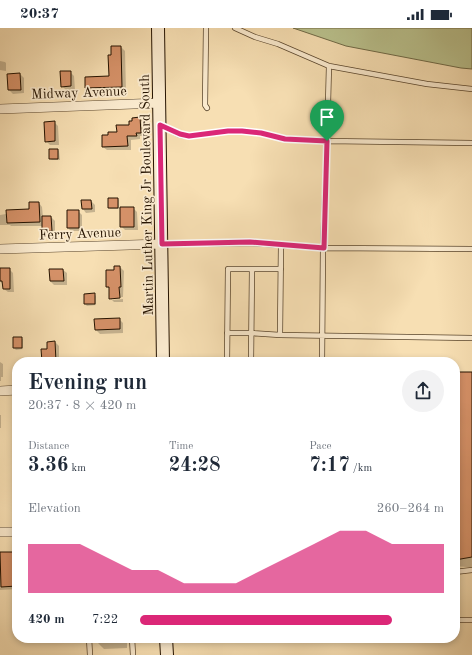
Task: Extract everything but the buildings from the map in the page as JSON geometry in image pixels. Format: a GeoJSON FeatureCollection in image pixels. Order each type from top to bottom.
{"type":"FeatureCollection","features":[{"type":"Feature","properties":{"kind":"main road","name":"Martin Luther King Jr Boulevard South"},"geometry":{"type":"LineString","coordinates":[[158,28],[163,357]]}},
{"type":"Feature","properties":{"kind":"main road"},"geometry":{"type":"LineString","coordinates":[[166,643],[167,655]]}},
{"type":"Feature","properties":{"kind":"street","name":"Midway Avenue"},"geometry":{"type":"LineString","coordinates":[[0,108],[160,103]]}},
{"type":"Feature","properties":{"kind":"street","name":"Ferry Avenue"},"geometry":{"type":"LineString","coordinates":[[0,249],[162,244]]}},
{"type":"Feature","properties":{"kind":"street"},"geometry":{"type":"LineString","coordinates":[[0,391],[12,390]]}},
{"type":"Feature","properties":{"kind":"street"},"geometry":{"type":"LineString","coordinates":[[0,532],[12,532]]}},
{"type":"Feature","properties":{"kind":"lane"},"geometry":{"type":"LineString","coordinates":[[206,28],[205,104],[207,108]]}},
{"type":"Feature","properties":{"kind":"lane"},"geometry":{"type":"LineString","coordinates":[[235,28],[329,66],[427,84],[472,89]]}},
{"type":"Feature","properties":{"kind":"lane"},"geometry":{"type":"LineString","coordinates":[[322,357],[329,66]]}},
{"type":"Feature","properties":{"kind":"lane"},"geometry":{"type":"LineString","coordinates":[[160,125],[180,134],[189,136],[235,131],[261,133],[285,139],[472,143]]}},
{"type":"Feature","properties":{"kind":"lane"},"geometry":{"type":"LineString","coordinates":[[162,244],[250,242],[281,246],[324,248],[472,249]]}},
{"type":"Feature","properties":{"kind":"lane"},"geometry":{"type":"LineString","coordinates":[[280,335],[281,246]]}},
{"type":"Feature","properties":{"kind":"lane"},"geometry":{"type":"LineString","coordinates":[[227,357],[228,269],[281,269]]}},
{"type":"Feature","properties":{"kind":"lane"},"geometry":{"type":"LineString","coordinates":[[251,357],[252,269]]}},
{"type":"Feature","properties":{"kind":"lane"},"geometry":{"type":"LineString","coordinates":[[227,333],[251,332],[280,335],[472,338]]}},
{"type":"Feature","properties":{"kind":"lane"},"geometry":{"type":"LineString","coordinates":[[460,571],[472,570]]}},
{"type":"Feature","properties":{"kind":"lane"},"geometry":{"type":"LineString","coordinates":[[460,620],[472,620]]}},
{"type":"Feature","properties":{"kind":"lane"},"geometry":{"type":"LineString","coordinates":[[89,643],[90,655]]}},
{"type":"Feature","properties":{"kind":"lane"},"geometry":{"type":"LineString","coordinates":[[132,643],[133,655]]}},
{"type":"Feature","properties":{"kind":"green space"},"geometry":{"type":"Polygon","coordinates":[[[293,28],[472,28],[472,69],[346,46],[293,28]]]}},
{"type":"Feature","properties":{"kind":"route"},"geometry":{"type":"LineString","coordinates":[[160,125],[183,136],[242,131],[261,133],[285,139],[327,141],[324,248],[281,246],[250,242],[162,244],[160,125]]}}]}
